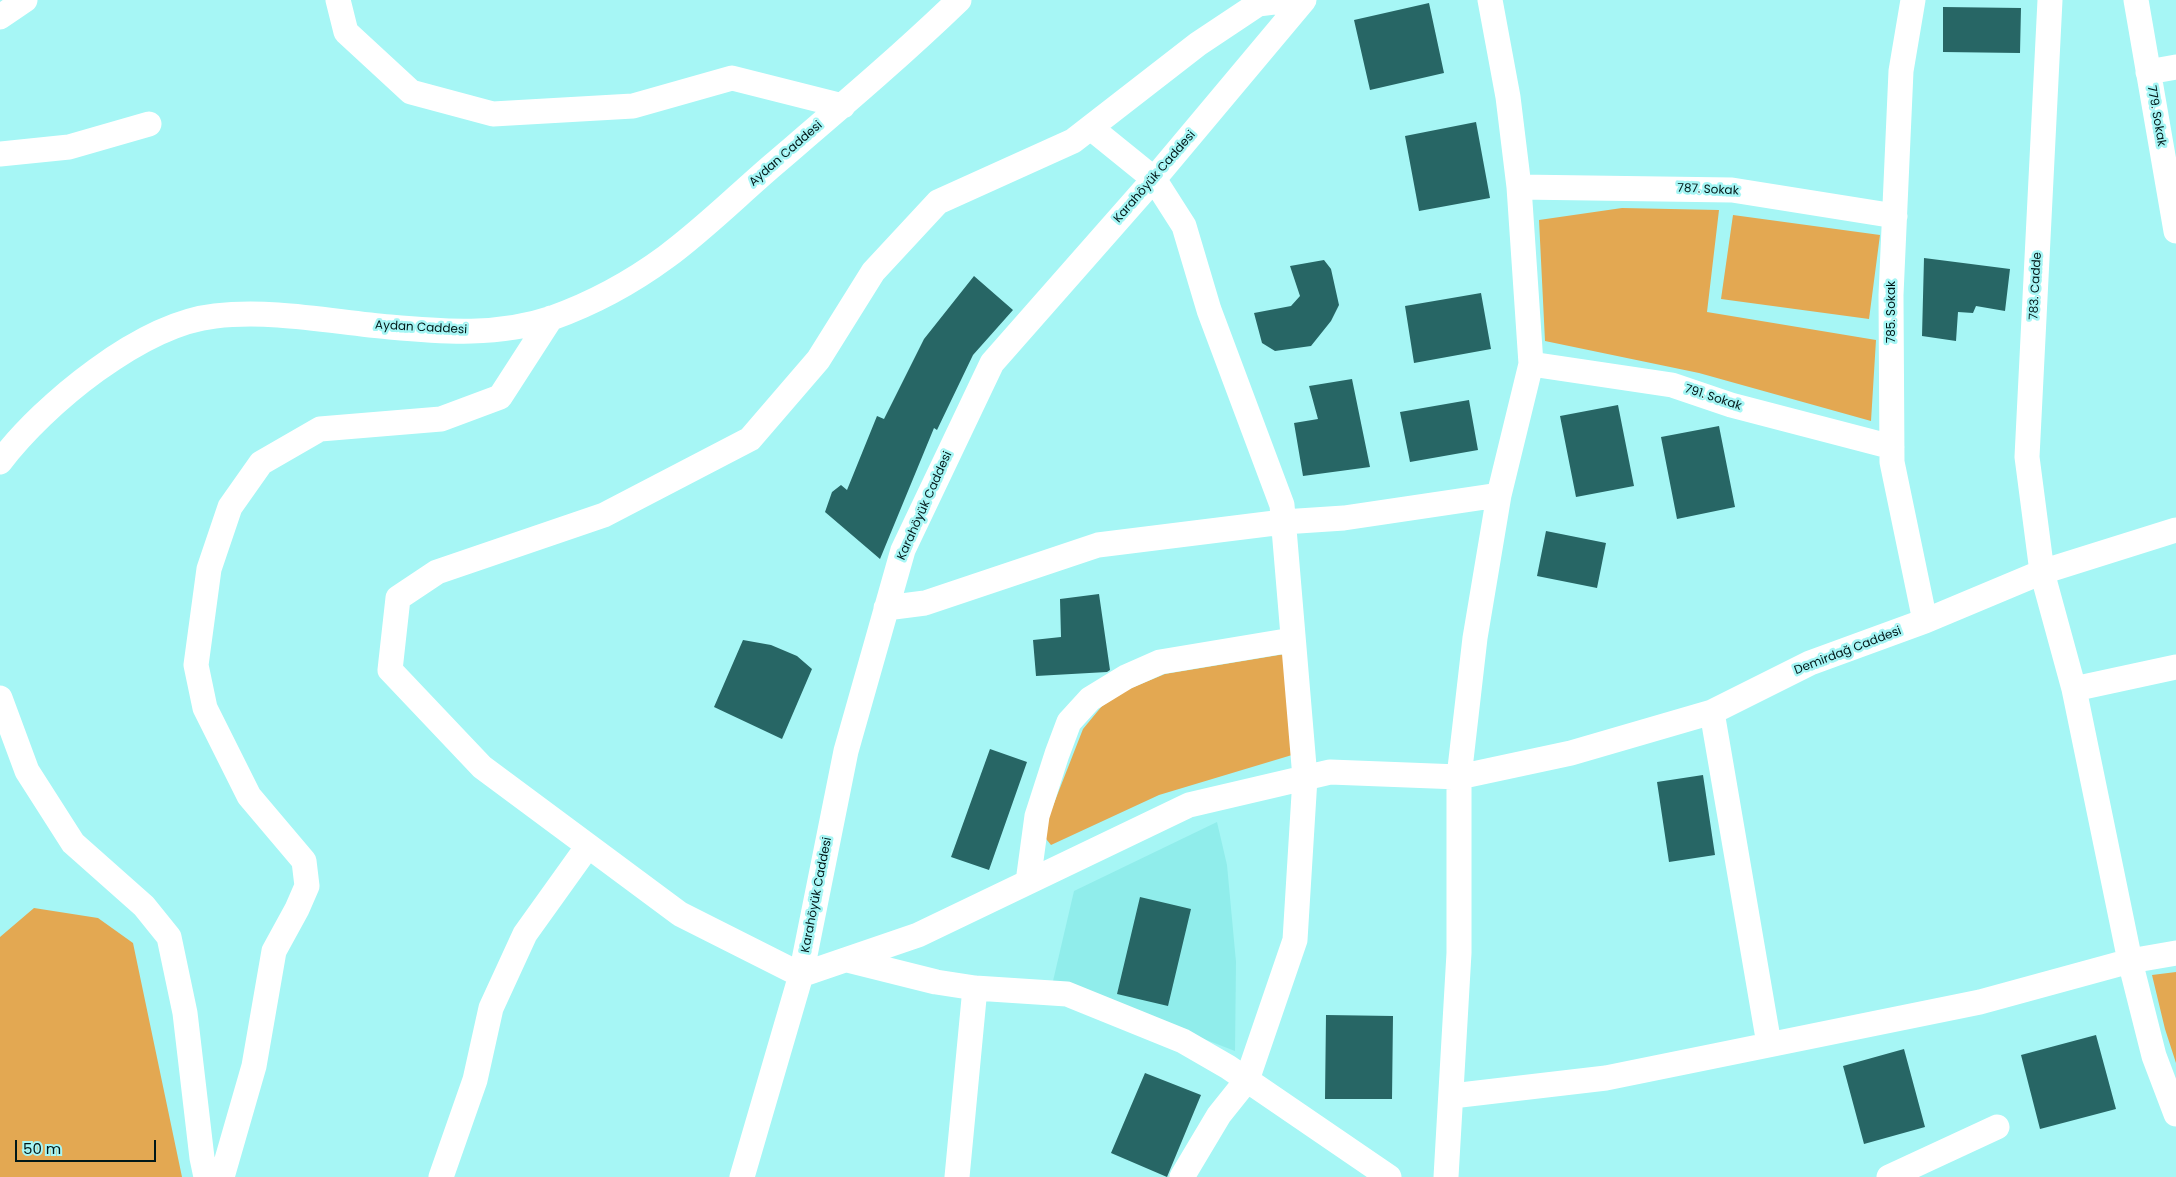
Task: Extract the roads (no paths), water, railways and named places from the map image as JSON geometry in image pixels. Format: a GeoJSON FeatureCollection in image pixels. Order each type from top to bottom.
{"type":"FeatureCollection","features":[{"type":"Feature","properties":{"kind":"street"},"geometry":{"type":"LineString","coordinates":[[0,17],[25,0]]}},
{"type":"Feature","properties":{"kind":"street"},"geometry":{"type":"LineString","coordinates":[[338,0],[346,32],[410,92],[493,114],[633,106],[732,78],[843,106]]}},
{"type":"Feature","properties":{"kind":"street","name":"Aydan Caddesi"},"geometry":{"type":"LineString","coordinates":[[4,448],[76,386],[111,360],[143,340],[172,327],[214,316],[252,315],[330,320],[437,331],[511,329],[551,318],[606,294],[666,257],[843,106],[959,0]]}},
{"type":"Feature","properties":{"kind":"street"},"geometry":{"type":"LineString","coordinates":[[801,975],[680,914],[482,767],[390,670],[398,598],[437,572],[604,514],[750,439],[818,360],[873,272],[938,202],[1073,141],[1198,44],[1258,4],[1290,0]]}},
{"type":"Feature","properties":{"kind":"street","name":"Karahöyük Caddesi"},"geometry":{"type":"LineString","coordinates":[[742,1177],[801,975],[846,751],[903,550],[992,363],[1154,180],[1304,0]]}},
{"type":"Feature","properties":{"kind":"street"},"geometry":{"type":"LineString","coordinates":[[1446,1177],[1459,953],[1459,777],[1475,638],[1498,495],[1531,364],[1519,187],[1508,97],[1490,0]]}},
{"type":"Feature","properties":{"kind":"street","name":"785. Sokak"},"geometry":{"type":"LineString","coordinates":[[1913,0],[1901,71],[1891,295],[1892,462],[1925,621]]}},
{"type":"Feature","properties":{"kind":"street","name":"783. Cadde"},"geometry":{"type":"LineString","coordinates":[[2050,0],[2027,457],[2042,572],[2074,689],[2130,961],[2154,1056],[2176,1114]]}},
{"type":"Feature","properties":{"kind":"street","name":"779. Sokak"},"geometry":{"type":"LineString","coordinates":[[2136,0],[2176,231]]}},
{"type":"Feature","properties":{"kind":"street"},"geometry":{"type":"LineString","coordinates":[[2148,72],[2176,67]]}},
{"type":"Feature","properties":{"kind":"street"},"geometry":{"type":"LineString","coordinates":[[0,154],[69,147],[149,124]]}},
{"type":"Feature","properties":{"kind":"street"},"geometry":{"type":"LineString","coordinates":[[1091,128],[1154,180],[1184,226],[1209,310],[1282,504],[1305,778],[1295,940],[1248,1080],[1219,1115],[1182,1177]]}},
{"type":"Feature","properties":{"kind":"street","name":"787. Sokak"},"geometry":{"type":"LineString","coordinates":[[1519,187],[1732,190],[1895,216]]}},
{"type":"Feature","properties":{"kind":"street"},"geometry":{"type":"LineString","coordinates":[[222,1177],[254,1066],[274,951],[307,886],[304,861],[250,796],[227,752],[205,708],[196,666],[209,569],[230,507],[261,463],[320,429],[441,419],[500,397],[551,318]]}},
{"type":"Feature","properties":{"kind":"street","name":"791. Sokak"},"geometry":{"type":"LineString","coordinates":[[1531,364],[1672,385],[1731,405],[1892,447]]}},
{"type":"Feature","properties":{"kind":"street"},"geometry":{"type":"LineString","coordinates":[[886,608],[925,603],[1098,545],[1283,522],[1344,518],[1498,495]]}},
{"type":"Feature","properties":{"kind":"street","name":"Demirdağ Caddesi"},"geometry":{"type":"LineString","coordinates":[[801,975],[918,935],[1189,805],[1330,772],[1459,777],[1571,753],[1712,712],[1810,663],[1925,621],[2042,572],[2176,530]]}},
{"type":"Feature","properties":{"kind":"street"},"geometry":{"type":"LineString","coordinates":[[1028,882],[1037,816],[1057,754],[1069,722],[1090,699],[1126,677],[1160,662],[1292,640]]}},
{"type":"Feature","properties":{"kind":"street"},"geometry":{"type":"LineString","coordinates":[[2074,689],[2176,667]]}},
{"type":"Feature","properties":{"kind":"street"},"geometry":{"type":"LineString","coordinates":[[0,698],[27,770],[73,843],[144,906],[170,937],[186,1013],[202,1158],[206,1177]]}},
{"type":"Feature","properties":{"kind":"street"},"geometry":{"type":"LineString","coordinates":[[1712,712],[1769,1044]]}},
{"type":"Feature","properties":{"kind":"street"},"geometry":{"type":"LineString","coordinates":[[441,1177],[475,1080],[491,1008],[525,934],[588,846]]}},
{"type":"Feature","properties":{"kind":"street"},"geometry":{"type":"LineString","coordinates":[[1452,1096],[1606,1078],[1980,1002],[2130,961],[2176,953]]}},
{"type":"Feature","properties":{"kind":"street"},"geometry":{"type":"LineString","coordinates":[[848,960],[936,982],[975,988],[1067,994],[1183,1041],[1248,1080],[1389,1177]]}},
{"type":"Feature","properties":{"kind":"street"},"geometry":{"type":"LineString","coordinates":[[957,1177],[975,988]]}},
{"type":"Feature","properties":{"kind":"street"},"geometry":{"type":"LineString","coordinates":[[1889,1177],[1996,1127]]}}]}
